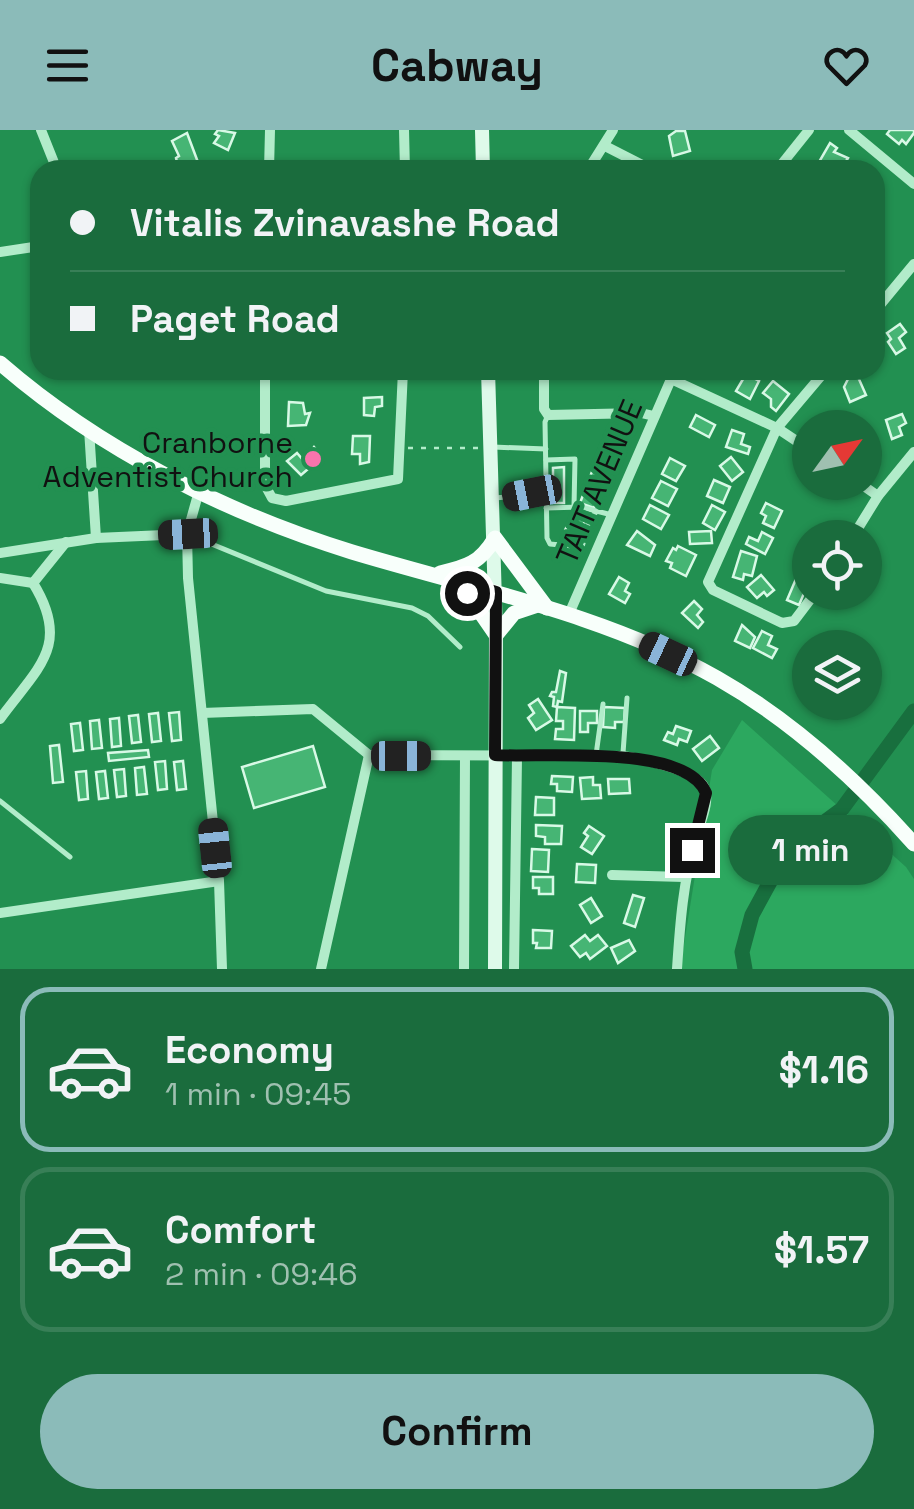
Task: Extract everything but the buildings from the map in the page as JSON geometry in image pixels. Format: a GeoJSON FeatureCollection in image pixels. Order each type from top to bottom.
{"type":"FeatureCollection","features":[{"type":"Feature","properties":{"kind":"main road"},"geometry":{"type":"LineString","coordinates":[[482,130],[483,160]]}},
{"type":"Feature","properties":{"kind":"main road"},"geometry":{"type":"LineString","coordinates":[[0,363],[89,428],[200,492],[350,551],[569,614],[644,643],[716,678],[763,708],[852,780],[914,844]]}},
{"type":"Feature","properties":{"kind":"main road"},"geometry":{"type":"LineString","coordinates":[[488,380],[496,592],[495,969]]}},
{"type":"Feature","properties":{"kind":"main road"},"geometry":{"type":"LineString","coordinates":[[436,573],[477,562],[495,538]]}},
{"type":"Feature","properties":{"kind":"main road"},"geometry":{"type":"LineString","coordinates":[[495,538],[543,606]]}},
{"type":"Feature","properties":{"kind":"main road"},"geometry":{"type":"LineString","coordinates":[[458,580],[496,634]]}},
{"type":"Feature","properties":{"kind":"main road"},"geometry":{"type":"LineString","coordinates":[[496,634],[514,614],[543,606]]}},
{"type":"Feature","properties":{"kind":"street"},"geometry":{"type":"LineString","coordinates":[[42,130],[54,160]]}},
{"type":"Feature","properties":{"kind":"street"},"geometry":{"type":"LineString","coordinates":[[269,160],[270,130]]}},
{"type":"Feature","properties":{"kind":"street"},"geometry":{"type":"LineString","coordinates":[[404,130],[404,160]]}},
{"type":"Feature","properties":{"kind":"street"},"geometry":{"type":"LineString","coordinates":[[595,160],[613,130]]}},
{"type":"Feature","properties":{"kind":"street"},"geometry":{"type":"LineString","coordinates":[[785,160],[809,130]]}},
{"type":"Feature","properties":{"kind":"street"},"geometry":{"type":"LineString","coordinates":[[849,130],[914,184]]}},
{"type":"Feature","properties":{"kind":"street"},"geometry":{"type":"LineString","coordinates":[[605,146],[632,160]]}},
{"type":"Feature","properties":{"kind":"street"},"geometry":{"type":"LineString","coordinates":[[0,252],[30,248]]}},
{"type":"Feature","properties":{"kind":"street"},"geometry":{"type":"LineString","coordinates":[[885,299],[914,264]]}},
{"type":"Feature","properties":{"kind":"street"},"geometry":{"type":"LineString","coordinates":[[265,380],[265,485],[272,498],[286,501],[398,479],[403,380]]}},
{"type":"Feature","properties":{"kind":"street"},"geometry":{"type":"LineString","coordinates":[[544,380],[544,409],[548,415],[654,416]]}},
{"type":"Feature","properties":{"kind":"street","name":"TAIT AVENUE"},"geometry":{"type":"LineString","coordinates":[[569,614],[670,380]]}},
{"type":"Feature","properties":{"kind":"street"},"geometry":{"type":"LineString","coordinates":[[682,380],[792,438]]}},
{"type":"Feature","properties":{"kind":"street"},"geometry":{"type":"LineString","coordinates":[[802,610],[794,621],[782,622],[713,590],[708,582],[777,428],[818,380]]}},
{"type":"Feature","properties":{"kind":"street"},"geometry":{"type":"LineString","coordinates":[[89,428],[96,538]]}},
{"type":"Feature","properties":{"kind":"street"},"geometry":{"type":"LineString","coordinates":[[882,491],[914,452]]}},
{"type":"Feature","properties":{"kind":"street"},"geometry":{"type":"LineString","coordinates":[[200,492],[188,534],[188,578],[219,881],[222,969]]}},
{"type":"Feature","properties":{"kind":"street"},"geometry":{"type":"LineString","coordinates":[[0,552],[96,538],[188,534]]}},
{"type":"Feature","properties":{"kind":"street"},"geometry":{"type":"LineString","coordinates":[[34,583],[66,542]]}},
{"type":"Feature","properties":{"kind":"street"},"geometry":{"type":"LineString","coordinates":[[0,578],[34,583]]}},
{"type":"Feature","properties":{"kind":"street"},"geometry":{"type":"LineString","coordinates":[[0,719],[44,658],[52,638],[46,604],[34,583]]}},
{"type":"Feature","properties":{"kind":"street"},"geometry":{"type":"LineString","coordinates":[[202,713],[313,709],[369,755],[623,756],[695,777],[705,788],[706,802],[684,877],[677,969]]}},
{"type":"Feature","properties":{"kind":"street"},"geometry":{"type":"LineString","coordinates":[[321,969],[369,755]]}},
{"type":"Feature","properties":{"kind":"street"},"geometry":{"type":"LineString","coordinates":[[464,756],[464,969]]}},
{"type":"Feature","properties":{"kind":"street"},"geometry":{"type":"LineString","coordinates":[[514,969],[518,756]]}},
{"type":"Feature","properties":{"kind":"street"},"geometry":{"type":"LineString","coordinates":[[612,875],[684,877]]}},
{"type":"Feature","properties":{"kind":"street"},"geometry":{"type":"LineString","coordinates":[[0,913],[219,881]]}},
{"type":"Feature","properties":{"kind":"lane"},"geometry":{"type":"LineString","coordinates":[[548,415],[546,538],[550,544],[582,547],[589,520],[596,512]]}},
{"type":"Feature","properties":{"kind":"lane"},"geometry":{"type":"LineString","coordinates":[[490,448],[546,450]]}},
{"type":"Feature","properties":{"kind":"lane"},"geometry":{"type":"LineString","coordinates":[[546,460],[575,459],[574,506]]}},
{"type":"Feature","properties":{"kind":"lane"},"geometry":{"type":"LineString","coordinates":[[493,498],[546,494]]}},
{"type":"Feature","properties":{"kind":"lane"},"geometry":{"type":"LineString","coordinates":[[546,508],[574,506],[612,516]]}},
{"type":"Feature","properties":{"kind":"lane"},"geometry":{"type":"LineString","coordinates":[[188,534],[326,591],[412,608],[428,616],[460,648]]}},
{"type":"Feature","properties":{"kind":"lane"},"geometry":{"type":"LineString","coordinates":[[623,756],[627,698]]}},
{"type":"Feature","properties":{"kind":"lane"},"geometry":{"type":"LineString","coordinates":[[596,755],[603,704]]}},
{"type":"Feature","properties":{"kind":"lane"},"geometry":{"type":"LineString","coordinates":[[0,801],[70,858]]}},
{"type":"Feature","properties":{"kind":"path"},"geometry":{"type":"LineString","coordinates":[[402,448],[490,448]]}},
{"type":"Feature","properties":{"kind":"green space"},"geometry":{"type":"Polygon","coordinates":[[[742,720],[906,867],[914,879],[914,969],[680,969],[712,770],[742,720]]]}},
{"type":"Feature","properties":{"kind":"waterway"},"geometry":{"type":"LineString","coordinates":[[745,969],[742,952],[752,915],[788,849],[842,809],[914,711]]}},
{"type":"Feature","properties":{"kind":"place","name":"Cranborne Adventist Church"},"geometry":{"type":"Point","coordinates":[313,459]}},
{"type":"Feature","properties":{"kind":"route"},"geometry":{"type":"LineString","coordinates":[[467,593],[458,580],[496,592],[495,755],[644,759],[695,777],[705,788],[706,802],[692,850]]}}]}
